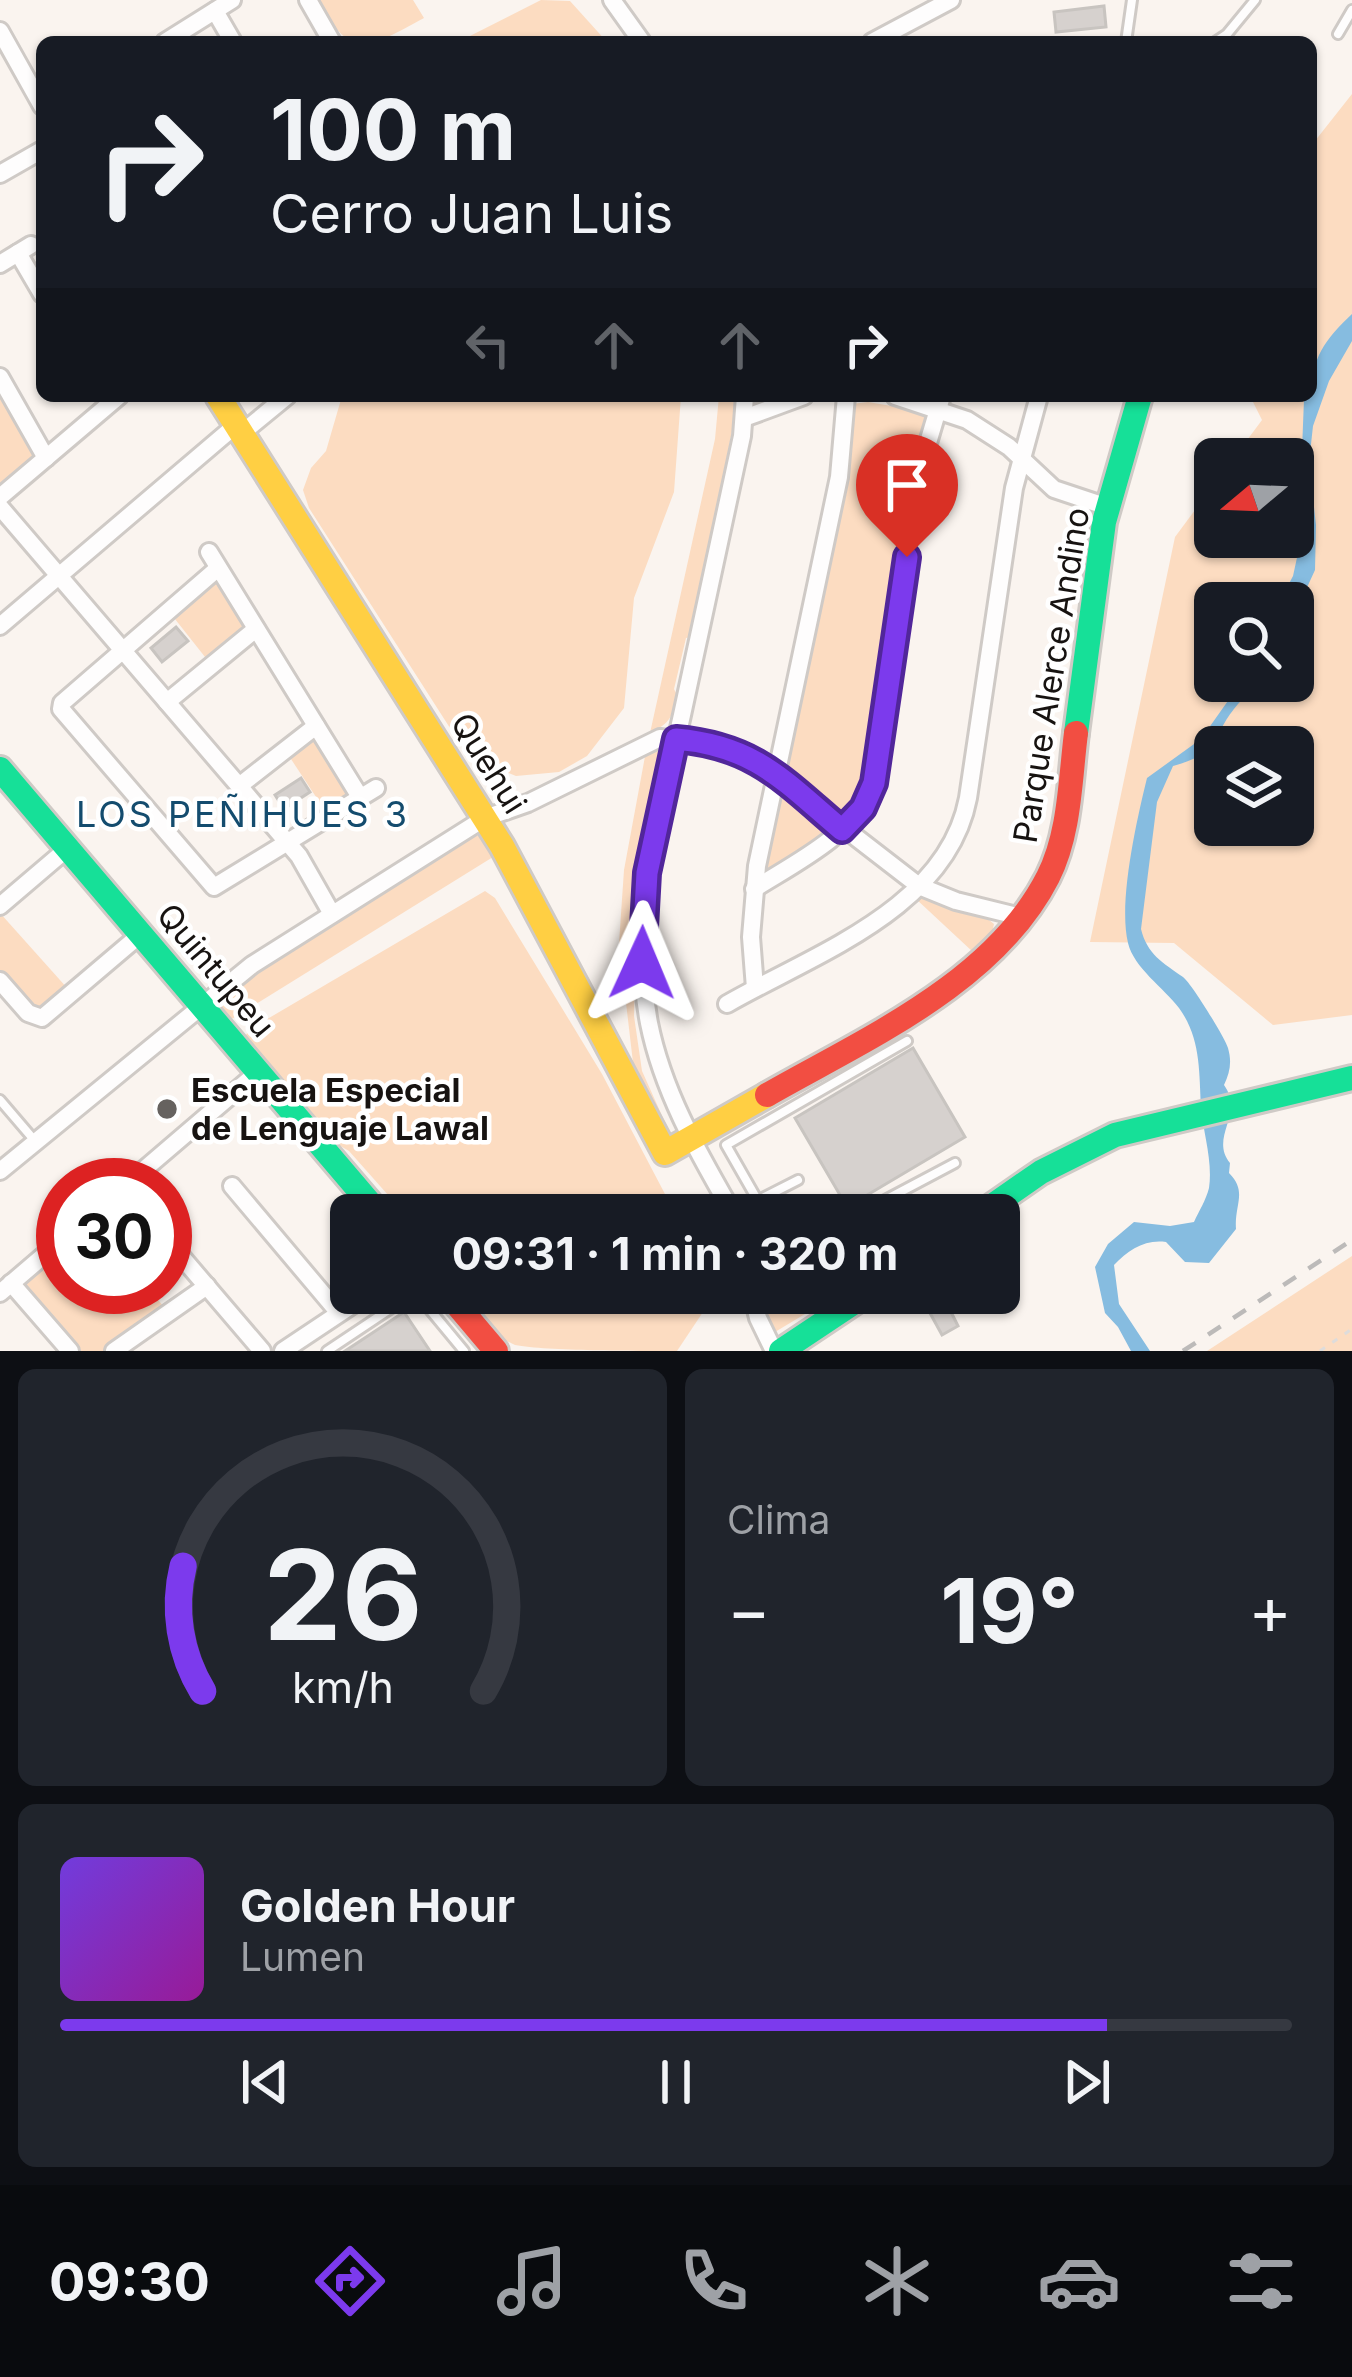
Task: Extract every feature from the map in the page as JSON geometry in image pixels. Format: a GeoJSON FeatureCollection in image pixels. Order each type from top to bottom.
{"type":"FeatureCollection","features":[{"type":"Feature","properties":{"kind":"street"},"geometry":{"type":"LineString","coordinates":[[174,36],[232,0]]}},
{"type":"Feature","properties":{"kind":"street"},"geometry":{"type":"LineString","coordinates":[[308,0],[329,36]]}},
{"type":"Feature","properties":{"kind":"street"},"geometry":{"type":"LineString","coordinates":[[612,0],[638,36]]}},
{"type":"Feature","properties":{"kind":"street"},"geometry":{"type":"LineString","coordinates":[[883,36],[951,0]]}},
{"type":"Feature","properties":{"kind":"street"},"geometry":{"type":"LineString","coordinates":[[215,11],[230,36]]}},
{"type":"Feature","properties":{"kind":"street"},"geometry":{"type":"LineString","coordinates":[[0,31],[6,56],[36,98]]}},
{"type":"Feature","properties":{"kind":"street"},"geometry":{"type":"LineString","coordinates":[[0,174],[36,153]]}},
{"type":"Feature","properties":{"kind":"street"},"geometry":{"type":"LineString","coordinates":[[0,265],[25,249],[36,279]]}},
{"type":"Feature","properties":{"kind":"street"},"geometry":{"type":"LineString","coordinates":[[0,377],[46,458]]}},
{"type":"Feature","properties":{"kind":"street"},"geometry":{"type":"LineString","coordinates":[[0,497],[105,402]]}},
{"type":"Feature","properties":{"kind":"street","name":"Quehui"},"geometry":{"type":"LineString","coordinates":[[222,402],[484,818],[664,1153],[691,1139]]}},
{"type":"Feature","properties":{"kind":"street"},"geometry":{"type":"LineString","coordinates":[[0,626],[278,402]]}},
{"type":"Feature","properties":{"kind":"street"},"geometry":{"type":"LineString","coordinates":[[723,1194],[691,1139],[656,1049],[642,963],[647,873],[745,402]]}},
{"type":"Feature","properties":{"kind":"street"},"geometry":{"type":"LineString","coordinates":[[744,418],[788,402]]}},
{"type":"Feature","properties":{"kind":"street"},"geometry":{"type":"LineString","coordinates":[[755,988],[754,889],[839,477],[845,402]]}},
{"type":"Feature","properties":{"kind":"street"},"geometry":{"type":"LineString","coordinates":[[754,889],[842,830],[863,808],[874,783],[916,483],[941,402],[1022,458],[1062,494],[1108,507]]}},
{"type":"Feature","properties":{"kind":"street"},"geometry":{"type":"LineString","coordinates":[[727,1004],[859,931],[919,886],[949,850],[965,814],[1011,502],[1037,402]]}},
{"type":"Feature","properties":{"kind":"street","name":"Parque Alerce Andino"},"geometry":{"type":"LineString","coordinates":[[691,1139],[916,1009],[987,953],[1049,879],[1060,850],[1108,507],[1138,402]]}},
{"type":"Feature","properties":{"kind":"street"},"geometry":{"type":"LineString","coordinates":[[0,507],[287,842],[315,878],[332,914]]}},
{"type":"Feature","properties":{"kind":"street"},"geometry":{"type":"LineString","coordinates":[[213,561],[256,628],[316,726],[368,793],[218,886],[211,885],[60,706],[213,561]]}},
{"type":"Feature","properties":{"kind":"street"},"geometry":{"type":"LineString","coordinates":[[167,702],[256,628]]}},
{"type":"Feature","properties":{"kind":"street"},"geometry":{"type":"LineString","coordinates":[[239,786],[316,726]]}},
{"type":"Feature","properties":{"kind":"street"},"geometry":{"type":"LineString","coordinates":[[0,1172],[231,979],[484,818],[546,795],[649,742],[676,739],[734,748],[775,773],[919,886],[1021,917]]}},
{"type":"Feature","properties":{"kind":"street","name":"Quintupeu"},"geometry":{"type":"LineString","coordinates":[[3,780],[68,848],[362,1194]]}},
{"type":"Feature","properties":{"kind":"street"},"geometry":{"type":"LineString","coordinates":[[0,906],[68,848]]}},
{"type":"Feature","properties":{"kind":"street"},"geometry":{"type":"LineString","coordinates":[[0,980],[28,1013],[42,1018],[141,934]]}},
{"type":"Feature","properties":{"kind":"street"},"geometry":{"type":"LineString","coordinates":[[158,1158],[258,1072]]}},
{"type":"Feature","properties":{"kind":"street"},"geometry":{"type":"LineString","coordinates":[[1009,1194],[1089,1145],[1188,1116],[1352,1078]]}},
{"type":"Feature","properties":{"kind":"street"},"geometry":{"type":"LineString","coordinates":[[232,1186],[330,1302]]}},
{"type":"Feature","properties":{"kind":"street"},"geometry":{"type":"LineString","coordinates":[[36,1262],[6,1288],[70,1351]]}},
{"type":"Feature","properties":{"kind":"street"},"geometry":{"type":"LineString","coordinates":[[192,1269],[262,1351]]}},
{"type":"Feature","properties":{"kind":"street"},"geometry":{"type":"LineString","coordinates":[[114,1351],[207,1286]]}},
{"type":"Feature","properties":{"kind":"street"},"geometry":{"type":"LineString","coordinates":[[283,1351],[338,1314]]}},
{"type":"Feature","properties":{"kind":"street"},"geometry":{"type":"LineString","coordinates":[[465,1314],[496,1351]]}},
{"type":"Feature","properties":{"kind":"street"},"geometry":{"type":"LineString","coordinates":[[757,1314],[777,1351],[835,1314]]}},
{"type":"Feature","properties":{"kind":"lane"},"geometry":{"type":"LineString","coordinates":[[1127,36],[1132,0]]}},
{"type":"Feature","properties":{"kind":"lane"},"geometry":{"type":"LineString","coordinates":[[1224,36],[1255,0]]}},
{"type":"Feature","properties":{"kind":"lane"},"geometry":{"type":"LineString","coordinates":[[1338,34],[1352,10]]}},
{"type":"Feature","properties":{"kind":"lane"},"geometry":{"type":"LineString","coordinates":[[754,1194],[726,1145],[907,1041]]}},
{"type":"Feature","properties":{"kind":"lane"},"geometry":{"type":"LineString","coordinates":[[0,1100],[36,1142]]}},
{"type":"Feature","properties":{"kind":"lane"},"geometry":{"type":"LineString","coordinates":[[897,1194],[956,1163]]}},
{"type":"Feature","properties":{"kind":"lane"},"geometry":{"type":"LineString","coordinates":[[773,1194],[798,1180]]}},
{"type":"Feature","properties":{"kind":"lane"},"geometry":{"type":"LineString","coordinates":[[327,1351],[383,1314]]}},
{"type":"Feature","properties":{"kind":"lane"},"geometry":{"type":"LineString","coordinates":[[433,1314],[464,1351]]}},
{"type":"Feature","properties":{"kind":"path"},"geometry":{"type":"LineString","coordinates":[[1321,1351],[1352,1329]]}},
{"type":"Feature","properties":{"kind":"shaded area"},"geometry":{"type":"Polygon","coordinates":[[[317,0],[413,0],[424,18],[390,36],[345,36],[317,0]]]}},
{"type":"Feature","properties":{"kind":"shaded area"},"geometry":{"type":"Polygon","coordinates":[[[541,0],[570,1],[602,36],[470,36],[541,0]]]}},
{"type":"Feature","properties":{"kind":"shaded area"},"geometry":{"type":"Polygon","coordinates":[[[1352,94],[1352,1015],[1273,1025],[1174,943],[1090,942],[1175,537],[1194,511],[1194,558],[1314,558],[1314,438],[1249,438],[1262,420],[1253,402],[1317,402],[1317,138],[1352,94]]]}},
{"type":"Feature","properties":{"kind":"shaded area"},"geometry":{"type":"Polygon","coordinates":[[[0,387],[37,452],[35,460],[0,489],[0,387]]]}},
{"type":"Feature","properties":{"kind":"shaded area"},"geometry":{"type":"Polygon","coordinates":[[[340,402],[681,402],[674,492],[634,598],[624,708],[587,756],[559,772],[516,776],[475,759],[450,728],[309,508],[303,490],[311,468],[326,451],[340,402]]]}},
{"type":"Feature","properties":{"kind":"shaded area"},"geometry":{"type":"Polygon","coordinates":[[[718,402],[738,402],[672,714],[650,733],[715,439],[718,402]]]}},
{"type":"Feature","properties":{"kind":"shaded area"},"geometry":{"type":"Polygon","coordinates":[[[868,402],[921,411],[928,424],[871,780],[848,817],[839,818],[783,771],[852,404],[868,402]]]}},
{"type":"Feature","properties":{"kind":"shaded area"},"geometry":{"type":"Polygon","coordinates":[[[215,577],[247,627],[209,662],[171,614],[215,577]]]}},
{"type":"Feature","properties":{"kind":"shaded area"},"geometry":{"type":"Polygon","coordinates":[[[316,737],[350,794],[326,812],[287,753],[316,737]]]}},
{"type":"Feature","properties":{"kind":"shaded area"},"geometry":{"type":"Polygon","coordinates":[[[661,745],[665,753],[637,888],[634,1016],[642,1071],[668,1129],[661,1125],[634,1071],[619,943],[624,870],[646,751],[661,745]]]}},
{"type":"Feature","properties":{"kind":"shaded area"},"geometry":{"type":"Polygon","coordinates":[[[777,790],[830,833],[763,878],[777,790]]]}},
{"type":"Feature","properties":{"kind":"shaded area"},"geometry":{"type":"Polygon","coordinates":[[[473,834],[483,838],[493,857],[227,1022],[219,1011],[219,999],[235,984],[473,834]]]}},
{"type":"Feature","properties":{"kind":"shaded area"},"geometry":{"type":"Polygon","coordinates":[[[485,891],[495,898],[602,1074],[665,1194],[387,1194],[349,1151],[330,1140],[247,1045],[244,1037],[485,891]]]}},
{"type":"Feature","properties":{"kind":"shaded area"},"geometry":{"type":"Polygon","coordinates":[[[917,895],[989,920],[994,924],[992,933],[973,952],[917,895]]]}},
{"type":"Feature","properties":{"kind":"shaded area"},"geometry":{"type":"Polygon","coordinates":[[[0,913],[68,989],[37,1013],[0,974],[0,913]]]}},
{"type":"Feature","properties":{"kind":"shaded area"},"geometry":{"type":"Polygon","coordinates":[[[1352,1256],[1352,1351],[1207,1351],[1352,1256]]]}},
{"type":"Feature","properties":{"kind":"shaded area"},"geometry":{"type":"Polygon","coordinates":[[[36,1270],[36,1300],[24,1286],[36,1270]]]}},
{"type":"Feature","properties":{"kind":"shaded area"},"geometry":{"type":"Polygon","coordinates":[[[48,1314],[154,1314],[103,1351],[80,1351],[48,1314]]]}},
{"type":"Feature","properties":{"kind":"shaded area"},"geometry":{"type":"Polygon","coordinates":[[[477,1314],[702,1314],[677,1351],[515,1345],[477,1314]]]}},
{"type":"Feature","properties":{"kind":"shaded area"},"geometry":{"type":"Polygon","coordinates":[[[765,1314],[805,1314],[775,1332],[765,1314]]]}},
{"type":"Feature","properties":{"kind":"water"},"geometry":{"type":"Polygon","coordinates":[[[1352,314],[1352,341],[1329,381],[1312,438],[1302,438],[1304,402],[1317,402],[1321,350],[1352,314]]]}},
{"type":"Feature","properties":{"kind":"water"},"geometry":{"type":"Polygon","coordinates":[[[1314,507],[1315,570],[1310,582],[1290,582],[1297,558],[1314,558],[1314,507]]]}},
{"type":"Feature","properties":{"kind":"water"},"geometry":{"type":"Polygon","coordinates":[[[1227,702],[1240,702],[1223,726],[1210,726],[1227,702]]]}},
{"type":"Feature","properties":{"kind":"water"},"geometry":{"type":"Polygon","coordinates":[[[1194,744],[1194,758],[1173,766],[1157,802],[1141,929],[1152,951],[1193,990],[1228,1048],[1230,1067],[1224,1085],[1231,1106],[1223,1144],[1239,1193],[1236,1229],[1209,1263],[1185,1262],[1166,1242],[1151,1242],[1114,1265],[1119,1304],[1150,1351],[1131,1351],[1105,1313],[1095,1267],[1108,1244],[1134,1222],[1170,1226],[1194,1222],[1210,1178],[1198,1056],[1191,1031],[1179,1008],[1136,961],[1128,943],[1125,906],[1130,860],[1147,778],[1194,744]]]}},
{"type":"Feature","properties":{"kind":"building"},"geometry":{"type":"Polygon","coordinates":[[[1104,6],[1106,27],[1056,32],[1054,12],[1104,6]]]}},
{"type":"Feature","properties":{"kind":"building"},"geometry":{"type":"Polygon","coordinates":[[[176,627],[188,641],[162,662],[151,648],[176,627]]]}},
{"type":"Feature","properties":{"kind":"building"},"geometry":{"type":"Polygon","coordinates":[[[301,778],[310,792],[284,809],[275,795],[301,778]]]}},
{"type":"Feature","properties":{"kind":"building"},"geometry":{"type":"Polygon","coordinates":[[[913,1048],[965,1137],[869,1194],[839,1194],[795,1118],[913,1048]]]}},
{"type":"Feature","properties":{"kind":"building"},"geometry":{"type":"Polygon","coordinates":[[[405,1314],[430,1351],[345,1351],[405,1314]]]}},
{"type":"Feature","properties":{"kind":"building"},"geometry":{"type":"Polygon","coordinates":[[[931,1314],[952,1314],[958,1326],[942,1335],[931,1314]]]}},
{"type":"Feature","properties":{"kind":"railway"},"geometry":{"type":"LineString","coordinates":[[1183,1351],[1352,1240]]}},
{"type":"Feature","properties":{"kind":"traffic: fast"},"geometry":{"type":"LineString","coordinates":[[1076,733],[1104,522],[1138,402]]}},
{"type":"Feature","properties":{"kind":"traffic: fast"},"geometry":{"type":"LineString","coordinates":[[0,769],[362,1194]]}},
{"type":"Feature","properties":{"kind":"traffic: fast"},"geometry":{"type":"LineString","coordinates":[[1009,1194],[1041,1172],[1115,1135],[1352,1078]]}},
{"type":"Feature","properties":{"kind":"traffic: fast"},"geometry":{"type":"LineString","coordinates":[[781,1351],[836,1314]]}},
{"type":"Feature","properties":{"kind":"traffic: slow"},"geometry":{"type":"LineString","coordinates":[[222,402],[502,846],[665,1153],[767,1095]]}},
{"type":"Feature","properties":{"kind":"traffic: jam"},"geometry":{"type":"LineString","coordinates":[[767,1095],[924,1005],[995,948],[1024,915],[1048,877],[1061,843],[1076,733]]}},
{"type":"Feature","properties":{"kind":"traffic: jam"},"geometry":{"type":"LineString","coordinates":[[465,1314],[496,1351]]}},
{"type":"Feature","properties":{"kind":"place","name":"Escuela Especial de Lenguaje Lawal"},"geometry":{"type":"Point","coordinates":[167,1109]}},
{"type":"Feature","properties":{"kind":"district","name":"LOS PEÑIHUES 3"},"geometry":{"type":"Point","coordinates":[243,814]}},
{"type":"Feature","properties":{"kind":"route"},"geometry":{"type":"LineString","coordinates":[[642,963],[647,873],[676,739],[717,744],[751,756],[842,830],[863,808],[874,783],[907,557]]}}]}
